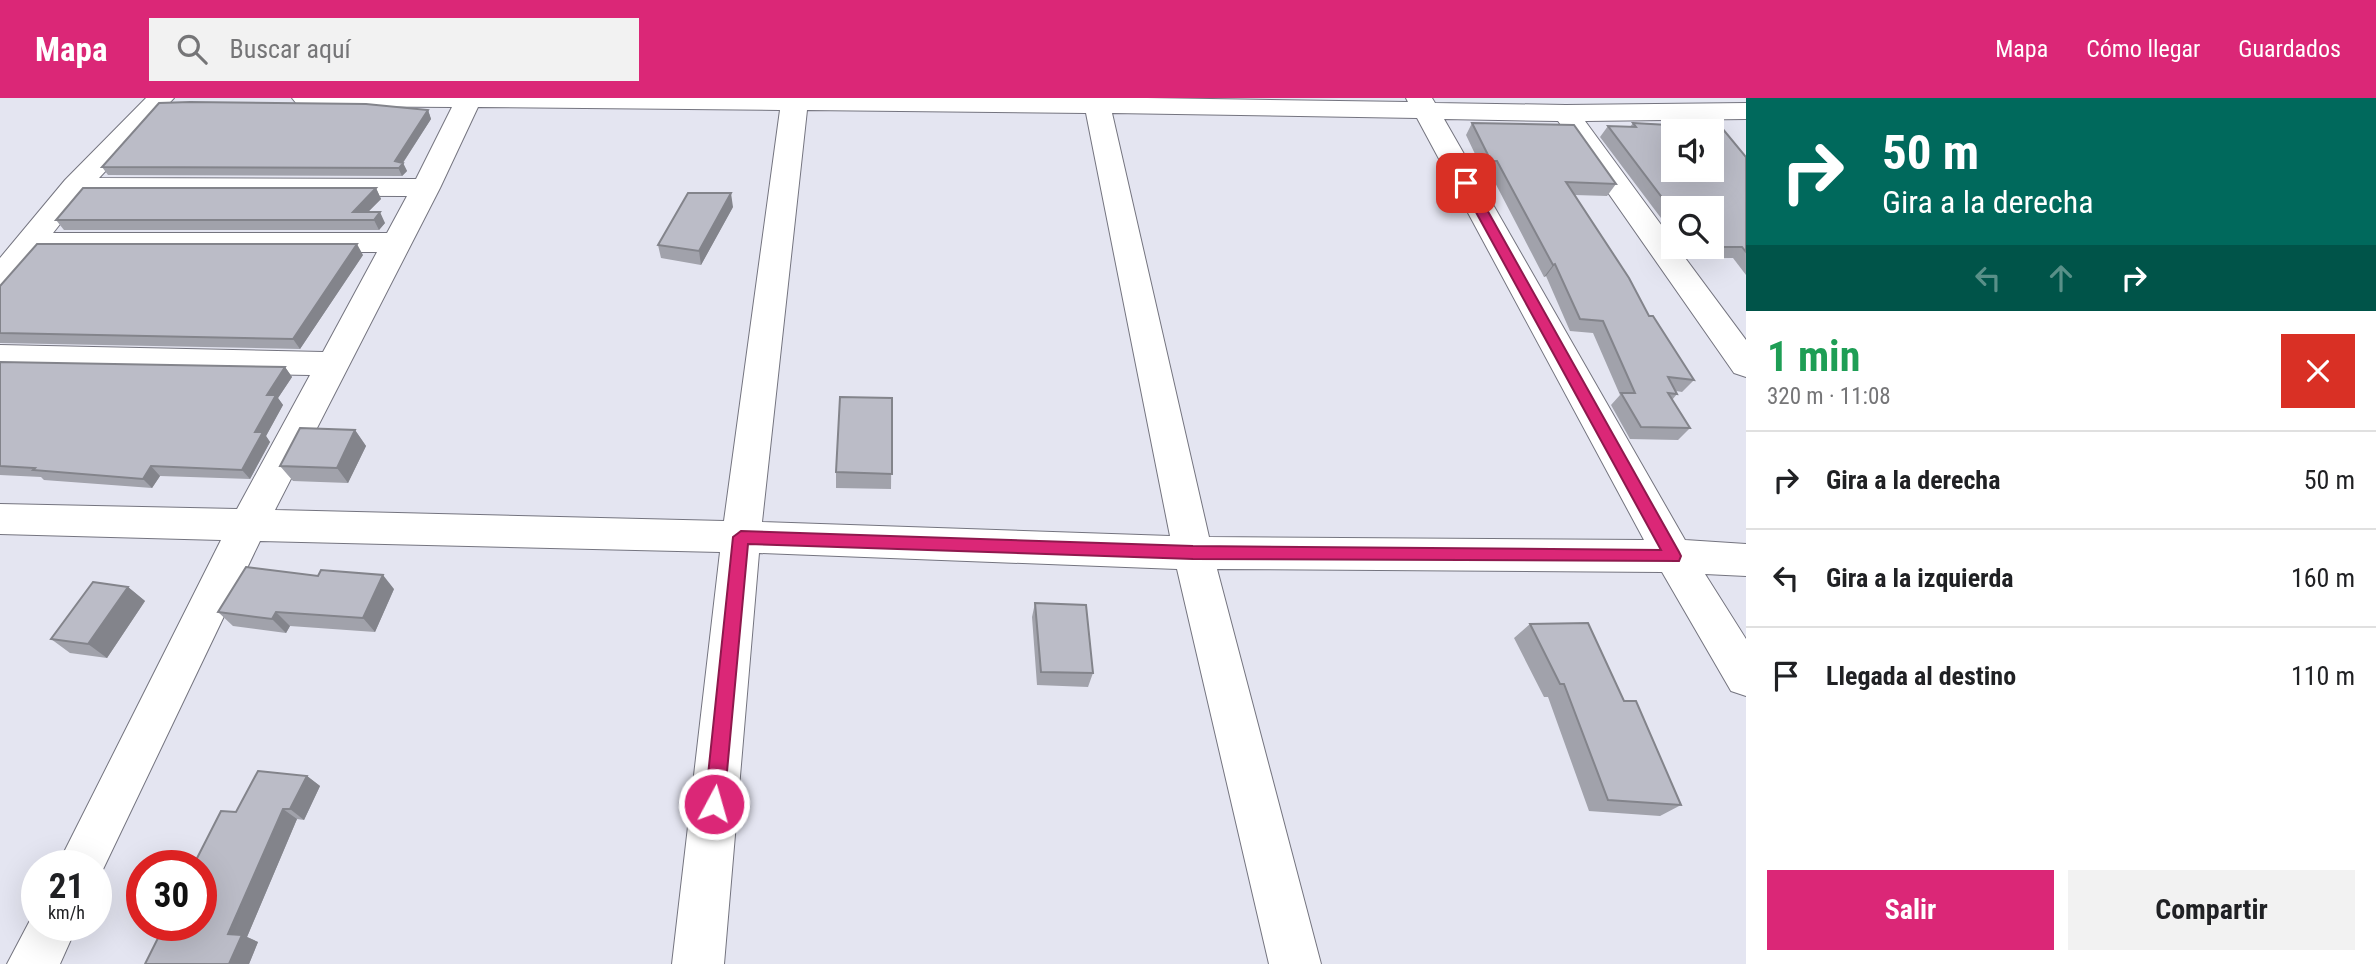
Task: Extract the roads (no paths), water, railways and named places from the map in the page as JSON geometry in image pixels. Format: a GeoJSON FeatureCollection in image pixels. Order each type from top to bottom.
{"type":"FeatureCollection","features":[{"type":"Feature","properties":{"kind":"street"},"geometry":{"type":"LineString","coordinates":[[0,279],[75,186],[161,98]]}},
{"type":"Feature","properties":{"kind":"street"},"geometry":{"type":"LineString","coordinates":[[305,98],[468,101],[1423,104],[1566,113],[1726,106],[1746,133]]}},
{"type":"Feature","properties":{"kind":"street"},"geometry":{"type":"LineString","coordinates":[[89,850],[247,527],[426,188],[468,101]]}},
{"type":"Feature","properties":{"kind":"street"},"geometry":{"type":"LineString","coordinates":[[698,964],[741,537],[773,265],[796,101]]}},
{"type":"Feature","properties":{"kind":"street"},"geometry":{"type":"LineString","coordinates":[[1097,101],[1193,553],[1295,964]]}},
{"type":"Feature","properties":{"kind":"street"},"geometry":{"type":"LineString","coordinates":[[1423,104],[1673,556],[1746,677]]}},
{"type":"Feature","properties":{"kind":"street"},"geometry":{"type":"LineString","coordinates":[[1566,113],[1746,365]]}},
{"type":"Feature","properties":{"kind":"street"},"geometry":{"type":"LineString","coordinates":[[75,186],[426,188]]}},
{"type":"Feature","properties":{"kind":"street"},"geometry":{"type":"LineString","coordinates":[[30,242],[397,243]]}},
{"type":"Feature","properties":{"kind":"street"},"geometry":{"type":"LineString","coordinates":[[0,357],[333,364]]}},
{"type":"Feature","properties":{"kind":"street"},"geometry":{"type":"LineString","coordinates":[[0,519],[741,537],[1193,553],[1673,556],[1746,560]]}},
{"type":"Feature","properties":{"kind":"street"},"geometry":{"type":"LineString","coordinates":[[33,964],[44,941]]}}]}
